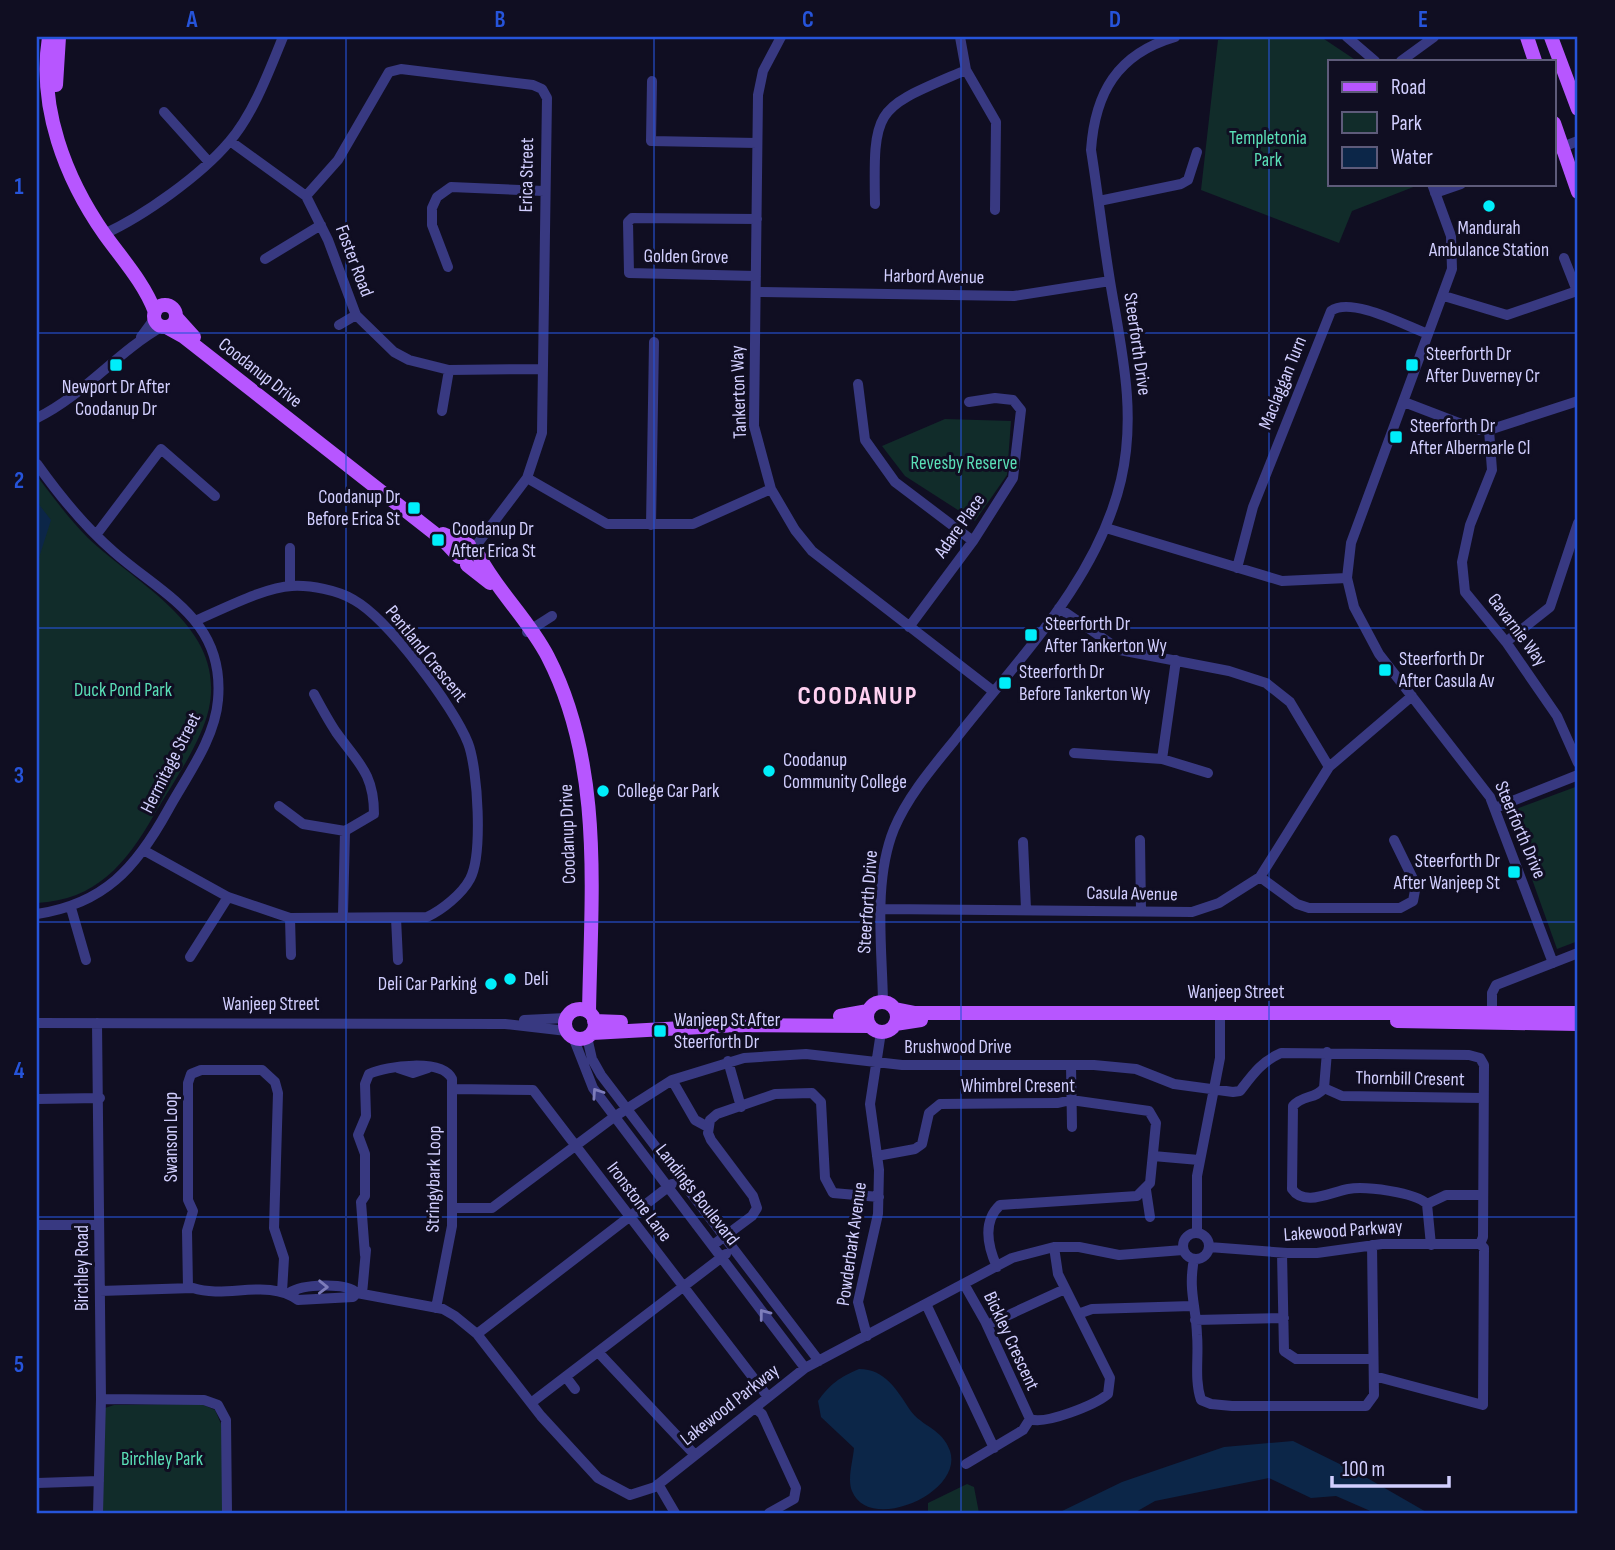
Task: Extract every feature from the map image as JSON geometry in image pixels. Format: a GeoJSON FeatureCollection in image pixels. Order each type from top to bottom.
{"type":"FeatureCollection","features":[{"type":"Feature","properties":{"kind":"main road","name":"Coodanup Drive"},"geometry":{"type":"LineString","coordinates":[[49,37],[48,94],[65,155],[80,195],[163,318],[212,353],[470,554],[529,630],[561,700],[582,784],[584,845],[581,1025]]}},
{"type":"Feature","properties":{"kind":"main road","name":"Coodanup Drive"},"geometry":{"type":"LineString","coordinates":[[60,37],[57,103],[65,155]]}},
{"type":"Feature","properties":{"kind":"main road"},"geometry":{"type":"LineString","coordinates":[[1527,37],[1535,60]]}},
{"type":"Feature","properties":{"kind":"main road"},"geometry":{"type":"LineString","coordinates":[[1551,37],[1578,109]]}},
{"type":"Feature","properties":{"kind":"main road"},"geometry":{"type":"LineString","coordinates":[[1558,148],[1578,192]]}},
{"type":"Feature","properties":{"kind":"main road"},"geometry":{"type":"LineString","coordinates":[[874,1004],[889,1005],[895,1024],[875,1029],[868,1011],[874,1004]]}},
{"type":"Feature","properties":{"kind":"main road","name":"Wanjeep Street"},"geometry":{"type":"LineString","coordinates":[[889,1005],[915,1013],[1492,1018],[1578,1024]]}},
{"type":"Feature","properties":{"kind":"main road","name":"Wanjeep Street"},"geometry":{"type":"LineString","coordinates":[[581,1025],[851,1016],[868,1011]]}},
{"type":"Feature","properties":{"kind":"main road","name":"Wanjeep Street"},"geometry":{"type":"LineString","coordinates":[[1492,1018],[1578,1013]]}},
{"type":"Feature","properties":{"kind":"main road","name":"Wanjeep Street"},"geometry":{"type":"LineString","coordinates":[[895,1024],[912,1020],[1220,1014]]}},
{"type":"Feature","properties":{"kind":"main road","name":"Wanjeep Street"},"geometry":{"type":"LineString","coordinates":[[581,1025],[852,1024],[875,1029]]}},
{"type":"Feature","properties":{"kind":"street"},"geometry":{"type":"LineString","coordinates":[[107,233],[180,186],[230,141],[264,83],[283,37]]}},
{"type":"Feature","properties":{"kind":"street","name":"Tankerton Way"},"geometry":{"type":"LineString","coordinates":[[779,37],[763,71],[758,95],[757,143],[754,426],[771,489],[795,530],[812,551],[993,691]]}},
{"type":"Feature","properties":{"kind":"street"},"geometry":{"type":"LineString","coordinates":[[960,37],[966,70],[996,122],[995,210]]}},
{"type":"Feature","properties":{"kind":"street","name":"Steerforth Drive"},"geometry":{"type":"LineString","coordinates":[[889,1005],[882,909],[884,870],[895,827],[918,788],[1059,608],[1106,528],[1124,464],[1128,405],[1124,358],[1091,150],[1093,122],[1100,98],[1129,60],[1148,47],[1174,37]]}},
{"type":"Feature","properties":{"kind":"street"},"geometry":{"type":"LineString","coordinates":[[1347,37],[1374,60]]}},
{"type":"Feature","properties":{"kind":"street"},"geometry":{"type":"LineString","coordinates":[[1402,60],[1434,37]]}},
{"type":"Feature","properties":{"kind":"street","name":"Erica Street"},"geometry":{"type":"LineString","coordinates":[[306,196],[338,160],[389,72],[401,69],[533,85],[542,89],[547,99],[542,433],[527,478],[470,554]]}},
{"type":"Feature","properties":{"kind":"street"},"geometry":{"type":"LineString","coordinates":[[875,204],[874,143],[883,114],[903,97],[966,70]]}},
{"type":"Feature","properties":{"kind":"street"},"geometry":{"type":"LineString","coordinates":[[652,81],[651,141],[757,143]]}},
{"type":"Feature","properties":{"kind":"street"},"geometry":{"type":"LineString","coordinates":[[164,112],[208,161]]}},
{"type":"Feature","properties":{"kind":"street","name":"Foster Road"},"geometry":{"type":"LineString","coordinates":[[230,141],[306,196],[321,225],[356,315],[394,352],[409,360],[449,370],[543,369]]}},
{"type":"Feature","properties":{"kind":"street"},"geometry":{"type":"LineString","coordinates":[[1558,148],[1578,141]]}},
{"type":"Feature","properties":{"kind":"street"},"geometry":{"type":"LineString","coordinates":[[1099,201],[1181,184],[1188,180],[1197,152]]}},
{"type":"Feature","properties":{"kind":"street"},"geometry":{"type":"LineString","coordinates":[[448,267],[432,225],[432,208],[437,197],[451,187],[544,191]]}},
{"type":"Feature","properties":{"kind":"street","name":"Steerforth Drive"},"geometry":{"type":"LineString","coordinates":[[1433,188],[1453,250],[1452,269],[1351,543],[1347,578],[1350,598],[1371,641],[1480,782],[1495,808],[1553,963]]}},
{"type":"Feature","properties":{"kind":"street","name":"Golden Grove"},"geometry":{"type":"LineString","coordinates":[[756,276],[629,273],[628,222],[632,218],[757,219]]}},
{"type":"Feature","properties":{"kind":"street"},"geometry":{"type":"LineString","coordinates":[[265,259],[321,225]]}},
{"type":"Feature","properties":{"kind":"street"},"geometry":{"type":"LineString","coordinates":[[1444,296],[1507,315],[1577,291],[1564,258]]}},
{"type":"Feature","properties":{"kind":"street","name":"Harbord Avenue"},"geometry":{"type":"LineString","coordinates":[[755,292],[1014,296],[1110,281]]}},
{"type":"Feature","properties":{"kind":"street","name":"Maclaggan Turn"},"geometry":{"type":"LineString","coordinates":[[1237,568],[1253,507],[1331,311],[1338,306],[1356,306],[1428,334]]}},
{"type":"Feature","properties":{"kind":"street"},"geometry":{"type":"LineString","coordinates":[[339,325],[356,315]]}},
{"type":"Feature","properties":{"kind":"street"},"geometry":{"type":"LineString","coordinates":[[37,418],[71,397],[163,318]]}},
{"type":"Feature","properties":{"kind":"street"},"geometry":{"type":"LineString","coordinates":[[651,525],[654,342]]}},
{"type":"Feature","properties":{"kind":"street"},"geometry":{"type":"LineString","coordinates":[[442,411],[449,370]]}},
{"type":"Feature","properties":{"kind":"street"},"geometry":{"type":"LineString","coordinates":[[858,384],[865,440],[895,482],[973,541]]}},
{"type":"Feature","properties":{"kind":"street","name":"Adare Place"},"geometry":{"type":"LineString","coordinates":[[909,627],[973,541],[1013,478],[1021,410],[1013,400],[995,398],[969,401]]}},
{"type":"Feature","properties":{"kind":"street"},"geometry":{"type":"LineString","coordinates":[[1404,402],[1477,430],[1489,430],[1578,401]]}},
{"type":"Feature","properties":{"kind":"street","name":"Gavarnie Way"},"geometry":{"type":"LineString","coordinates":[[1489,430],[1492,470],[1469,524],[1462,562],[1465,592],[1506,642],[1557,716],[1578,763]]}},
{"type":"Feature","properties":{"kind":"street"},"geometry":{"type":"LineString","coordinates":[[96,536],[161,449],[215,496]]}},
{"type":"Feature","properties":{"kind":"street","name":"Hermitage Street"},"geometry":{"type":"LineString","coordinates":[[37,464],[96,536],[197,620],[216,662],[216,709],[208,737],[145,850],[128,871],[72,908],[37,914]]}},
{"type":"Feature","properties":{"kind":"street"},"geometry":{"type":"LineString","coordinates":[[527,478],[607,524],[693,523],[771,489]]}},
{"type":"Feature","properties":{"kind":"street"},"geometry":{"type":"LineString","coordinates":[[1506,642],[1550,607],[1578,523]]}},
{"type":"Feature","properties":{"kind":"street"},"geometry":{"type":"LineString","coordinates":[[1106,528],[1282,581],[1347,578]]}},
{"type":"Feature","properties":{"kind":"street"},"geometry":{"type":"LineString","coordinates":[[290,548],[290,586]]}},
{"type":"Feature","properties":{"kind":"street","name":"Pentland Crescent"},"geometry":{"type":"LineString","coordinates":[[145,850],[228,897],[290,918],[343,915],[427,917],[439,912],[469,881],[475,867],[478,799],[469,745],[452,710],[383,624],[353,599],[314,587],[290,586],[197,620]]}},
{"type":"Feature","properties":{"kind":"street"},"geometry":{"type":"LineString","coordinates":[[1059,608],[1120,650],[1229,671],[1266,683],[1290,702],[1329,767]]}},
{"type":"Feature","properties":{"kind":"street"},"geometry":{"type":"LineString","coordinates":[[529,630],[552,616]]}},
{"type":"Feature","properties":{"kind":"street"},"geometry":{"type":"LineString","coordinates":[[1162,759],[1176,660]]}},
{"type":"Feature","properties":{"kind":"street"},"geometry":{"type":"LineString","coordinates":[[279,806],[303,824],[345,831],[374,814],[374,792],[362,765],[336,733],[314,694]]}},
{"type":"Feature","properties":{"kind":"street","name":"Casula Avenue"},"geometry":{"type":"LineString","coordinates":[[882,909],[1192,912],[1219,903],[1260,877],[1329,767],[1412,696]]}},
{"type":"Feature","properties":{"kind":"street"},"geometry":{"type":"LineString","coordinates":[[1074,753],[1162,759],[1208,773]]}},
{"type":"Feature","properties":{"kind":"street"},"geometry":{"type":"LineString","coordinates":[[1495,808],[1578,775]]}},
{"type":"Feature","properties":{"kind":"street"},"geometry":{"type":"LineString","coordinates":[[343,915],[345,831]]}},
{"type":"Feature","properties":{"kind":"street"},"geometry":{"type":"LineString","coordinates":[[1260,877],[1297,904],[1309,908],[1400,908],[1413,901],[1416,885],[1394,840]]}},
{"type":"Feature","properties":{"kind":"street"},"geometry":{"type":"LineString","coordinates":[[1140,841],[1141,911]]}},
{"type":"Feature","properties":{"kind":"street"},"geometry":{"type":"LineString","coordinates":[[1023,842],[1026,909]]}},
{"type":"Feature","properties":{"kind":"street"},"geometry":{"type":"LineString","coordinates":[[190,957],[228,897]]}},
{"type":"Feature","properties":{"kind":"street"},"geometry":{"type":"LineString","coordinates":[[72,908],[86,960]]}},
{"type":"Feature","properties":{"kind":"street"},"geometry":{"type":"LineString","coordinates":[[290,918],[291,955]]}},
{"type":"Feature","properties":{"kind":"street"},"geometry":{"type":"LineString","coordinates":[[396,918],[398,960]]}},
{"type":"Feature","properties":{"kind":"street"},"geometry":{"type":"LineString","coordinates":[[1492,1018],[1496,985],[1578,953]]}},
{"type":"Feature","properties":{"kind":"street"},"geometry":{"type":"LineString","coordinates":[[1197,1233],[1199,1160],[1220,1058],[1220,1014]]}},
{"type":"Feature","properties":{"kind":"street","name":"Wanjeep Street"},"geometry":{"type":"LineString","coordinates":[[37,1023],[581,1025]]}},
{"type":"Feature","properties":{"kind":"street","name":"Birchley Road"},"geometry":{"type":"LineString","coordinates":[[97,1023],[100,1098],[101,1399],[98,1513]]}},
{"type":"Feature","properties":{"kind":"street","name":"Landings Boulevard"},"geometry":{"type":"LineString","coordinates":[[581,1025],[592,1059],[626,1108],[819,1361]]}},
{"type":"Feature","properties":{"kind":"street","name":"Landings Boulevard"},"geometry":{"type":"LineString","coordinates":[[581,1025],[593,1087],[805,1368]]}},
{"type":"Feature","properties":{"kind":"street","name":"Powderbark Avenue"},"geometry":{"type":"LineString","coordinates":[[867,1336],[858,1303],[879,1197],[870,1104],[876,1063],[875,1029]]}},
{"type":"Feature","properties":{"kind":"street"},"geometry":{"type":"LineString","coordinates":[[1327,1052],[1324,1088],[1319,1094],[1302,1098],[1293,1106],[1290,1170],[1294,1193],[1318,1197],[1349,1189],[1419,1197],[1427,1203],[1430,1213],[1431,1245]]}},
{"type":"Feature","properties":{"kind":"street","name":"Brushwood Drive"},"geometry":{"type":"LineString","coordinates":[[453,1208],[492,1208],[626,1108],[672,1080],[728,1061],[806,1054],[876,1063],[1071,1065],[1136,1069],[1174,1084],[1213,1091],[1240,1091],[1256,1068],[1281,1053],[1469,1055],[1480,1058],[1483,1065],[1483,1098]]}},
{"type":"Feature","properties":{"kind":"street"},"geometry":{"type":"LineString","coordinates":[[728,1061],[741,1107]]}},
{"type":"Feature","properties":{"kind":"street"},"geometry":{"type":"LineString","coordinates":[[360,1294],[368,1204],[365,1196],[365,1154],[358,1135],[366,1116],[365,1084],[369,1074],[409,1064],[447,1071],[452,1079],[452,1089]]}},
{"type":"Feature","properties":{"kind":"street"},"geometry":{"type":"LineString","coordinates":[[1071,1065],[1072,1127]]}},
{"type":"Feature","properties":{"kind":"street","name":"Swanson Loop"},"geometry":{"type":"LineString","coordinates":[[188,1289],[187,1231],[193,1211],[188,1200],[188,1083],[191,1074],[201,1070],[262,1070],[275,1082],[278,1093],[279,1143],[274,1228],[284,1258],[285,1292]]}},
{"type":"Feature","properties":{"kind":"street"},"geometry":{"type":"LineString","coordinates":[[672,1080],[695,1120],[708,1127]]}},
{"type":"Feature","properties":{"kind":"street","name":"Thornbill Cresent"},"geometry":{"type":"LineString","coordinates":[[1324,1088],[1342,1096],[1483,1098]]}},
{"type":"Feature","properties":{"kind":"street","name":"Ironstone Lane"},"geometry":{"type":"LineString","coordinates":[[452,1089],[533,1090],[768,1397]]}},
{"type":"Feature","properties":{"kind":"street","name":"Stringybark Loop"},"geometry":{"type":"LineString","coordinates":[[436,1308],[452,1226],[452,1089]]}},
{"type":"Feature","properties":{"kind":"street"},"geometry":{"type":"LineString","coordinates":[[713,1245],[752,1216],[757,1208],[753,1196],[711,1140],[708,1127],[717,1114],[775,1094],[816,1095],[822,1107],[824,1165],[830,1190],[837,1195],[879,1197]]}},
{"type":"Feature","properties":{"kind":"street"},"geometry":{"type":"LineString","coordinates":[[37,1099],[100,1098]]}},
{"type":"Feature","properties":{"kind":"street"},"geometry":{"type":"LineString","coordinates":[[1374,1376],[1483,1405],[1484,1248],[1480,1244],[1483,1237],[1483,1098]]}},
{"type":"Feature","properties":{"kind":"street","name":"Whimbrel Cresent"},"geometry":{"type":"LineString","coordinates":[[877,1156],[915,1149],[922,1144],[929,1113],[940,1104],[1058,1103],[1071,1100],[1085,1105],[1149,1111],[1156,1123],[1150,1183],[1146,1190],[1150,1217]]}},
{"type":"Feature","properties":{"kind":"street"},"geometry":{"type":"LineString","coordinates":[[1153,1156],[1199,1160]]}},
{"type":"Feature","properties":{"kind":"street"},"geometry":{"type":"LineString","coordinates":[[477,1334],[680,1178]]}},
{"type":"Feature","properties":{"kind":"street"},"geometry":{"type":"LineString","coordinates":[[997,1267],[987,1238],[994,1210],[1000,1205],[1138,1196],[1146,1190]]}},
{"type":"Feature","properties":{"kind":"street"},"geometry":{"type":"LineString","coordinates":[[1427,1203],[1446,1195],[1483,1195]]}},
{"type":"Feature","properties":{"kind":"street"},"geometry":{"type":"LineString","coordinates":[[37,1225],[99,1225]]}},
{"type":"Feature","properties":{"kind":"street"},"geometry":{"type":"LineString","coordinates":[[1197,1233],[1208,1240],[1209,1247],[1206,1254],[1194,1259],[1183,1250],[1183,1241],[1189,1235],[1197,1233]]}},
{"type":"Feature","properties":{"kind":"street","name":"Lakewood Parkway"},"geometry":{"type":"LineString","coordinates":[[1209,1247],[1282,1254],[1317,1253],[1372,1245],[1480,1244]]}},
{"type":"Feature","properties":{"kind":"street"},"geometry":{"type":"LineString","coordinates":[[1194,1259],[1190,1289],[1195,1320],[1197,1388],[1201,1400],[1210,1404],[1366,1406],[1374,1395],[1372,1245]]}},
{"type":"Feature","properties":{"kind":"street","name":"Lakewood Parkway"},"geometry":{"type":"LineString","coordinates":[[100,1291],[188,1289],[285,1292],[299,1286],[344,1287],[352,1288],[360,1294],[436,1308],[455,1316],[477,1334],[531,1403],[598,1478],[630,1495],[658,1484],[805,1368],[1021,1255],[1054,1247],[1079,1247],[1119,1255],[1183,1250]]}},
{"type":"Feature","properties":{"kind":"street","name":"Bickley Crescent"},"geometry":{"type":"LineString","coordinates":[[964,1284],[987,1325],[1030,1419],[1043,1422],[1097,1403],[1108,1394],[1110,1378],[1058,1274],[1054,1247]]}},
{"type":"Feature","properties":{"kind":"street"},"geometry":{"type":"LineString","coordinates":[[531,1403],[733,1248]]}},
{"type":"Feature","properties":{"kind":"street"},"geometry":{"type":"LineString","coordinates":[[1282,1254],[1284,1351],[1290,1357],[1373,1359]]}},
{"type":"Feature","properties":{"kind":"street"},"geometry":{"type":"LineString","coordinates":[[987,1325],[1066,1289]]}},
{"type":"Feature","properties":{"kind":"street"},"geometry":{"type":"LineString","coordinates":[[926,1304],[994,1448]]}},
{"type":"Feature","properties":{"kind":"street"},"geometry":{"type":"LineString","coordinates":[[1078,1314],[1092,1309],[1192,1306]]}},
{"type":"Feature","properties":{"kind":"street"},"geometry":{"type":"LineString","coordinates":[[1195,1320],[1284,1318]]}},
{"type":"Feature","properties":{"kind":"street"},"geometry":{"type":"LineString","coordinates":[[598,1352],[695,1455]]}},
{"type":"Feature","properties":{"kind":"street"},"geometry":{"type":"LineString","coordinates":[[566,1377],[575,1389]]}},
{"type":"Feature","properties":{"kind":"street"},"geometry":{"type":"LineString","coordinates":[[101,1399],[204,1400],[218,1405],[226,1420],[227,1513]]}},
{"type":"Feature","properties":{"kind":"street"},"geometry":{"type":"LineString","coordinates":[[755,1408],[762,1414],[796,1488],[794,1499],[769,1513]]}},
{"type":"Feature","properties":{"kind":"street"},"geometry":{"type":"LineString","coordinates":[[966,1464],[1023,1430],[1030,1419]]}},
{"type":"Feature","properties":{"kind":"street"},"geometry":{"type":"LineString","coordinates":[[37,1483],[99,1480]]}},
{"type":"Feature","properties":{"kind":"street"},"geometry":{"type":"LineString","coordinates":[[658,1484],[675,1513]]}},
{"type":"Feature","properties":{"kind":"green space","name":"Templetonia Park"},"geometry":{"type":"Polygon","coordinates":[[[1240,37],[1321,37],[1356,60],[1328,60],[1328,186],[1416,186],[1352,211],[1339,243],[1201,190],[1218,40],[1240,37]]]}},
{"type":"Feature","properties":{"kind":"green space","name":"Revesby Reserve"},"geometry":{"type":"Polygon","coordinates":[[[945,419],[1011,421],[1007,475],[975,521],[905,476],[882,446],[945,419]]]}},
{"type":"Feature","properties":{"kind":"green space","name":"Duck Pond Park"},"geometry":{"type":"Polygon","coordinates":[[[37,476],[88,538],[155,593],[194,634],[206,658],[211,685],[207,716],[197,742],[132,849],[120,864],[93,887],[76,895],[37,903],[37,476]]]}},
{"type":"Feature","properties":{"kind":"green space"},"geometry":{"type":"Polygon","coordinates":[[[1578,786],[1578,941],[1557,949],[1508,812],[1578,786]]]}},
{"type":"Feature","properties":{"kind":"green space","name":"Birchley Park"},"geometry":{"type":"Polygon","coordinates":[[[201,1404],[215,1410],[222,1426],[223,1513],[102,1513],[105,1408],[114,1405],[201,1404]]]}},
{"type":"Feature","properties":{"kind":"green space"},"geometry":{"type":"Polygon","coordinates":[[[967,1484],[974,1487],[979,1513],[928,1513],[928,1503],[967,1484]]]}},
{"type":"Feature","properties":{"kind":"water"},"geometry":{"type":"Polygon","coordinates":[[[37,502],[51,520],[37,564],[37,502]]]}},
{"type":"Feature","properties":{"kind":"water"},"geometry":{"type":"Polygon","coordinates":[[[859,1369],[876,1373],[889,1382],[915,1416],[942,1437],[950,1451],[951,1467],[943,1481],[913,1503],[876,1509],[862,1503],[851,1486],[854,1448],[821,1417],[818,1401],[822,1395],[836,1382],[859,1369]]]}},
{"type":"Feature","properties":{"kind":"water"},"geometry":{"type":"Polygon","coordinates":[[[1293,1441],[1362,1475],[1428,1513],[1375,1513],[1336,1496],[1311,1498],[1269,1478],[1155,1501],[1134,1513],[1058,1513],[1122,1482],[1224,1447],[1293,1441]]]}},
{"type":"Feature","properties":{"kind":"place","name":"Mandurah Ambulance Station"},"geometry":{"type":"Point","coordinates":[1489,206]}},
{"type":"Feature","properties":{"kind":"place","name":"Newport Dr After Coodanup Dr"},"geometry":{"type":"Point","coordinates":[116,365]}},
{"type":"Feature","properties":{"kind":"place","name":"Steerforth Dr After Duverney Cr"},"geometry":{"type":"Point","coordinates":[1412,365]}},
{"type":"Feature","properties":{"kind":"place","name":"Steerforth Dr After Albermarle Cl"},"geometry":{"type":"Point","coordinates":[1396,437]}},
{"type":"Feature","properties":{"kind":"place","name":"Coodanup Dr Before Erica St"},"geometry":{"type":"Point","coordinates":[414,508]}},
{"type":"Feature","properties":{"kind":"place","name":"Coodanup Dr After Erica St"},"geometry":{"type":"Point","coordinates":[438,540]}},
{"type":"Feature","properties":{"kind":"place","name":"Steerforth Dr After Tankerton Wy"},"geometry":{"type":"Point","coordinates":[1031,635]}},
{"type":"Feature","properties":{"kind":"place","name":"Steerforth Dr After Casula Av"},"geometry":{"type":"Point","coordinates":[1385,670]}},
{"type":"Feature","properties":{"kind":"place","name":"Steerforth Dr Before Tankerton Wy"},"geometry":{"type":"Point","coordinates":[1005,683]}},
{"type":"Feature","properties":{"kind":"place","name":"Coodanup Community College"},"geometry":{"type":"Point","coordinates":[769,771]}},
{"type":"Feature","properties":{"kind":"place","name":"College Car Park"},"geometry":{"type":"Point","coordinates":[603,791]}},
{"type":"Feature","properties":{"kind":"place","name":"Steerforth Dr After Wanjeep St"},"geometry":{"type":"Point","coordinates":[1514,872]}},
{"type":"Feature","properties":{"kind":"place","name":"Deli"},"geometry":{"type":"Point","coordinates":[510,979]}},
{"type":"Feature","properties":{"kind":"place","name":"Deli Car Parking"},"geometry":{"type":"Point","coordinates":[491,984]}},
{"type":"Feature","properties":{"kind":"place","name":"Wanjeep St After Steerforth Dr"},"geometry":{"type":"Point","coordinates":[660,1031]}},
{"type":"Feature","properties":{"kind":"district","name":"COODANUP"},"geometry":{"type":"Point","coordinates":[858,696]}}]}
